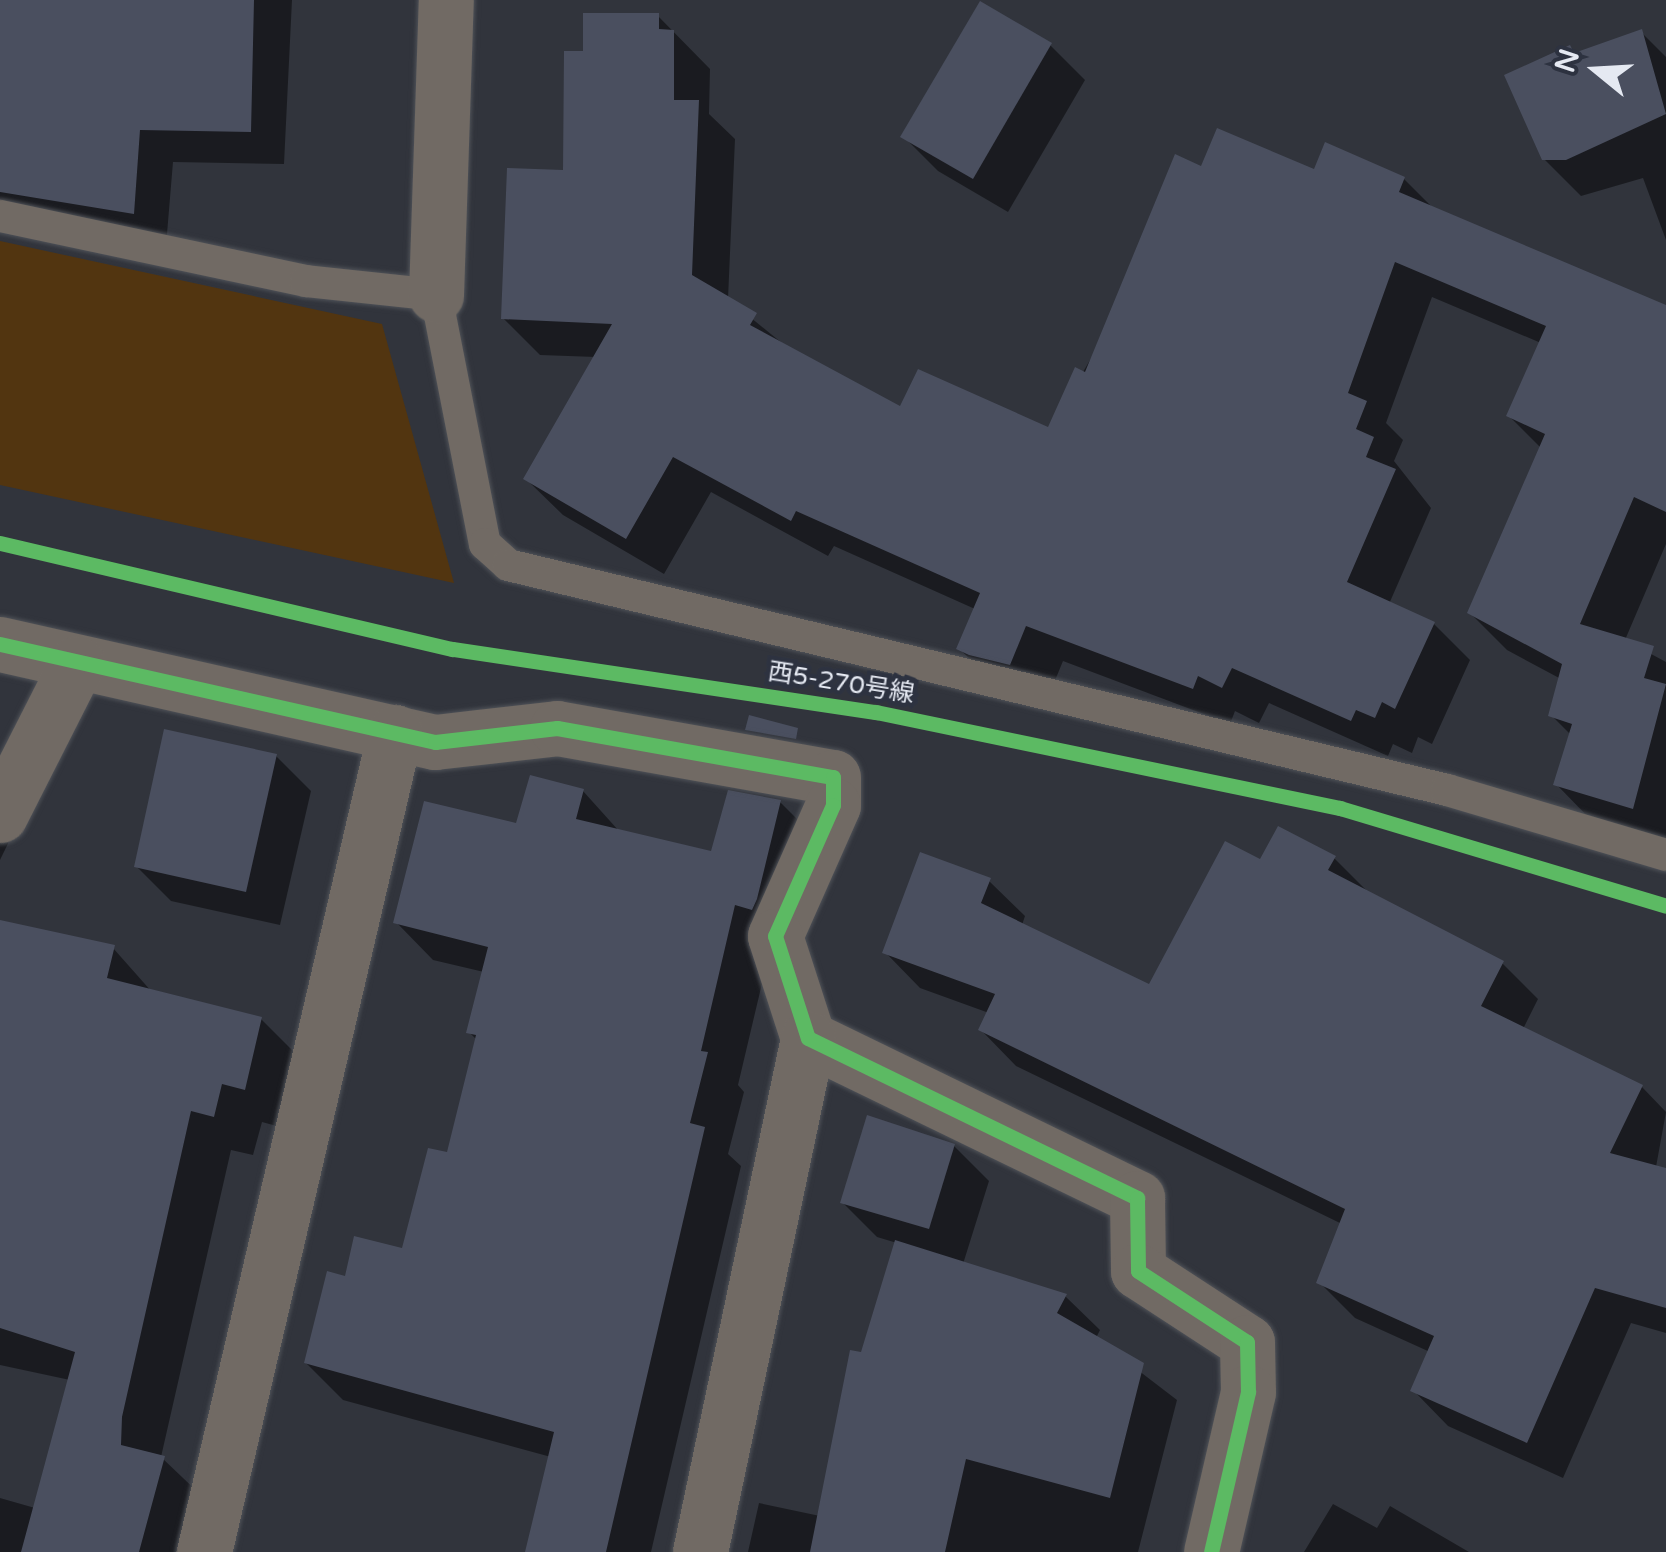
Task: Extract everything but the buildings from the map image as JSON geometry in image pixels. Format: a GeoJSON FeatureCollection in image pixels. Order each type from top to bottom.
{"type":"FeatureCollection","features":[{"type":"Feature","properties":{"kind":"street"},"geometry":{"type":"LineString","coordinates":[[436,295],[446,0]]}},
{"type":"Feature","properties":{"kind":"street"},"geometry":{"type":"LineString","coordinates":[[0,644],[435,742],[557,728],[833,776],[833,806],[775,936],[808,1038],[700,1552]]}},
{"type":"Feature","properties":{"kind":"street"},"geometry":{"type":"LineString","coordinates":[[0,815],[77,663]]}},
{"type":"Feature","properties":{"kind":"street"},"geometry":{"type":"LineString","coordinates":[[204,1552],[396,732]]}},
{"type":"Feature","properties":{"kind":"street"},"geometry":{"type":"LineString","coordinates":[[808,1038],[1137,1198],[1138,1271],[1247,1342],[1248,1392],[1211,1552]]}},
{"type":"Feature","properties":{"kind":"lane"},"geometry":{"type":"LineString","coordinates":[[0,216],[306,280],[436,295],[485,544],[508,566],[1447,790],[1666,855]]}},
{"type":"Feature","properties":{"kind":"shaded area"},"geometry":{"type":"Polygon","coordinates":[[[0,241],[382,324],[454,583],[0,485],[0,241]]]}},
{"type":"Feature","properties":{"kind":"cycle path","name":"西5-270号線"},"geometry":{"type":"LineString","coordinates":[[0,543],[453,649],[876,712],[1340,808],[1666,906]]}},
{"type":"Feature","properties":{"kind":"cycle path"},"geometry":{"type":"LineString","coordinates":[[0,644],[435,742],[557,728],[833,777],[833,805],[775,936],[808,1038],[1137,1198],[1138,1271],[1247,1342],[1248,1392],[1211,1552]]}}]}
